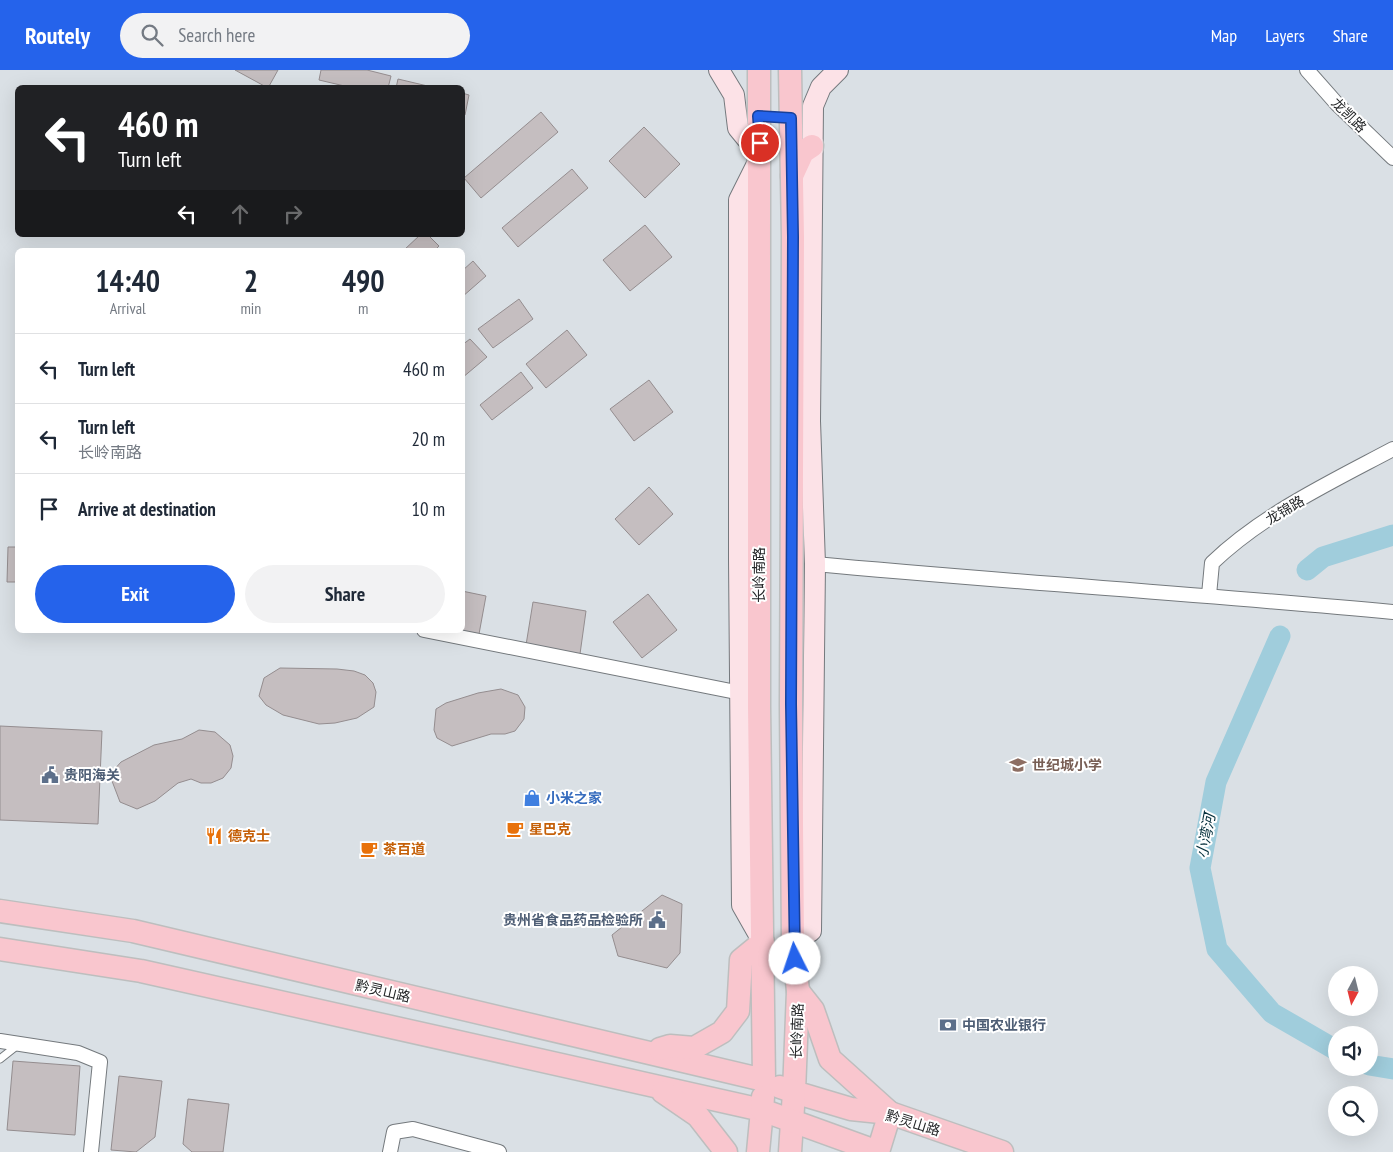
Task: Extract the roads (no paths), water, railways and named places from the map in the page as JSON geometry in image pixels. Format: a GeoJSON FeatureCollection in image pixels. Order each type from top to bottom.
{"type":"FeatureCollection","features":[{"type":"Feature","properties":{"kind":"main road"},"geometry":{"type":"LineString","coordinates":[[649,1084],[649,1069],[644,1054],[670,1046],[694,1048],[722,1032],[738,1011],[741,960],[763,942],[742,905],[740,752],[742,693],[739,560],[739,200],[760,156],[738,128],[734,95],[719,70]]}},
{"type":"Feature","properties":{"kind":"main road","name":"长岭南路"},"geometry":{"type":"LineString","coordinates":[[760,70],[758,116],[760,156],[758,707],[763,942],[764,1080],[762,1110]]}},
{"type":"Feature","properties":{"kind":"main road","name":"长岭南路"},"geometry":{"type":"LineString","coordinates":[[790,70],[792,177],[794,943],[798,991],[791,1122]]}},
{"type":"Feature","properties":{"kind":"main road"},"geometry":{"type":"LineString","coordinates":[[794,943],[811,931],[816,564],[810,421],[813,106],[821,87],[838,70]]}},
{"type":"Feature","properties":{"kind":"main road"},"geometry":{"type":"LineString","coordinates":[[758,116],[791,118],[812,146]]}},
{"type":"Feature","properties":{"kind":"main road"},"geometry":{"type":"LineString","coordinates":[[792,177],[804,152],[812,146]]}},
{"type":"Feature","properties":{"kind":"main road","name":"黔灵山路"},"geometry":{"type":"LineString","coordinates":[[0,911],[133,931],[644,1054],[764,1080],[794,1092],[851,1109],[890,1113],[1002,1152]]}},
{"type":"Feature","properties":{"kind":"main road"},"geometry":{"type":"LineString","coordinates":[[0,949],[141,971],[762,1110],[878,1152],[890,1113],[830,1059],[813,1010],[798,991],[763,991]]}},
{"type":"Feature","properties":{"kind":"main road"},"geometry":{"type":"LineString","coordinates":[[649,1084],[698,1116],[726,1152]]}},
{"type":"Feature","properties":{"kind":"main road"},"geometry":{"type":"LineString","coordinates":[[758,1152],[762,1110]]}},
{"type":"Feature","properties":{"kind":"main road"},"geometry":{"type":"LineString","coordinates":[[790,1152],[791,1122]]}},
{"type":"Feature","properties":{"kind":"street","name":"龙凯路"},"geometry":{"type":"LineString","coordinates":[[1307,70],[1337,104],[1393,158]]}},
{"type":"Feature","properties":{"kind":"street","name":"龙锦路"},"geometry":{"type":"LineString","coordinates":[[1209,595],[1212,563],[1238,538],[1342,476],[1393,449]]}},
{"type":"Feature","properties":{"kind":"street"},"geometry":{"type":"LineString","coordinates":[[816,564],[991,581],[1209,595],[1393,612]]}},
{"type":"Feature","properties":{"kind":"street"},"geometry":{"type":"LineString","coordinates":[[439,633],[742,693]]}},
{"type":"Feature","properties":{"kind":"street"},"geometry":{"type":"LineString","coordinates":[[0,1041],[78,1053],[100,1062],[88,1149]]}},
{"type":"Feature","properties":{"kind":"street"},"geometry":{"type":"LineString","coordinates":[[390,1152],[394,1132],[413,1129],[495,1151]]}},
{"type":"Feature","properties":{"kind":"lane"},"geometry":{"type":"LineString","coordinates":[[0,1059],[19,1044]]}},
{"type":"Feature","properties":{"kind":"waterway","name":"小湾河"},"geometry":{"type":"LineString","coordinates":[[1307,570],[1323,557],[1393,535]]}},
{"type":"Feature","properties":{"kind":"waterway","name":"小湾河"},"geometry":{"type":"LineString","coordinates":[[1280,636],[1216,782],[1200,868],[1217,949],[1272,1013],[1328,1045]]}},
{"type":"Feature","properties":{"kind":"waterway","name":"小湾河"},"geometry":{"type":"LineString","coordinates":[[1378,1066],[1393,1069]]}},
{"type":"Feature","properties":{"kind":"place","name":"世纪城小学"},"geometry":{"type":"Point","coordinates":[1018,765]}},
{"type":"Feature","properties":{"kind":"place","name":"贵阳海关"},"geometry":{"type":"Point","coordinates":[50,775]}},
{"type":"Feature","properties":{"kind":"place","name":"小米之家"},"geometry":{"type":"Point","coordinates":[532,798]}},
{"type":"Feature","properties":{"kind":"place","name":"星巴克"},"geometry":{"type":"Point","coordinates":[515,829]}},
{"type":"Feature","properties":{"kind":"place","name":"德克士"},"geometry":{"type":"Point","coordinates":[214,836]}},
{"type":"Feature","properties":{"kind":"place","name":"茶百道"},"geometry":{"type":"Point","coordinates":[369,849]}},
{"type":"Feature","properties":{"kind":"place","name":"贵州省食品药品检验所"},"geometry":{"type":"Point","coordinates":[657,920]}},
{"type":"Feature","properties":{"kind":"place","name":"中国农业银行"},"geometry":{"type":"Point","coordinates":[948,1025]}}]}
